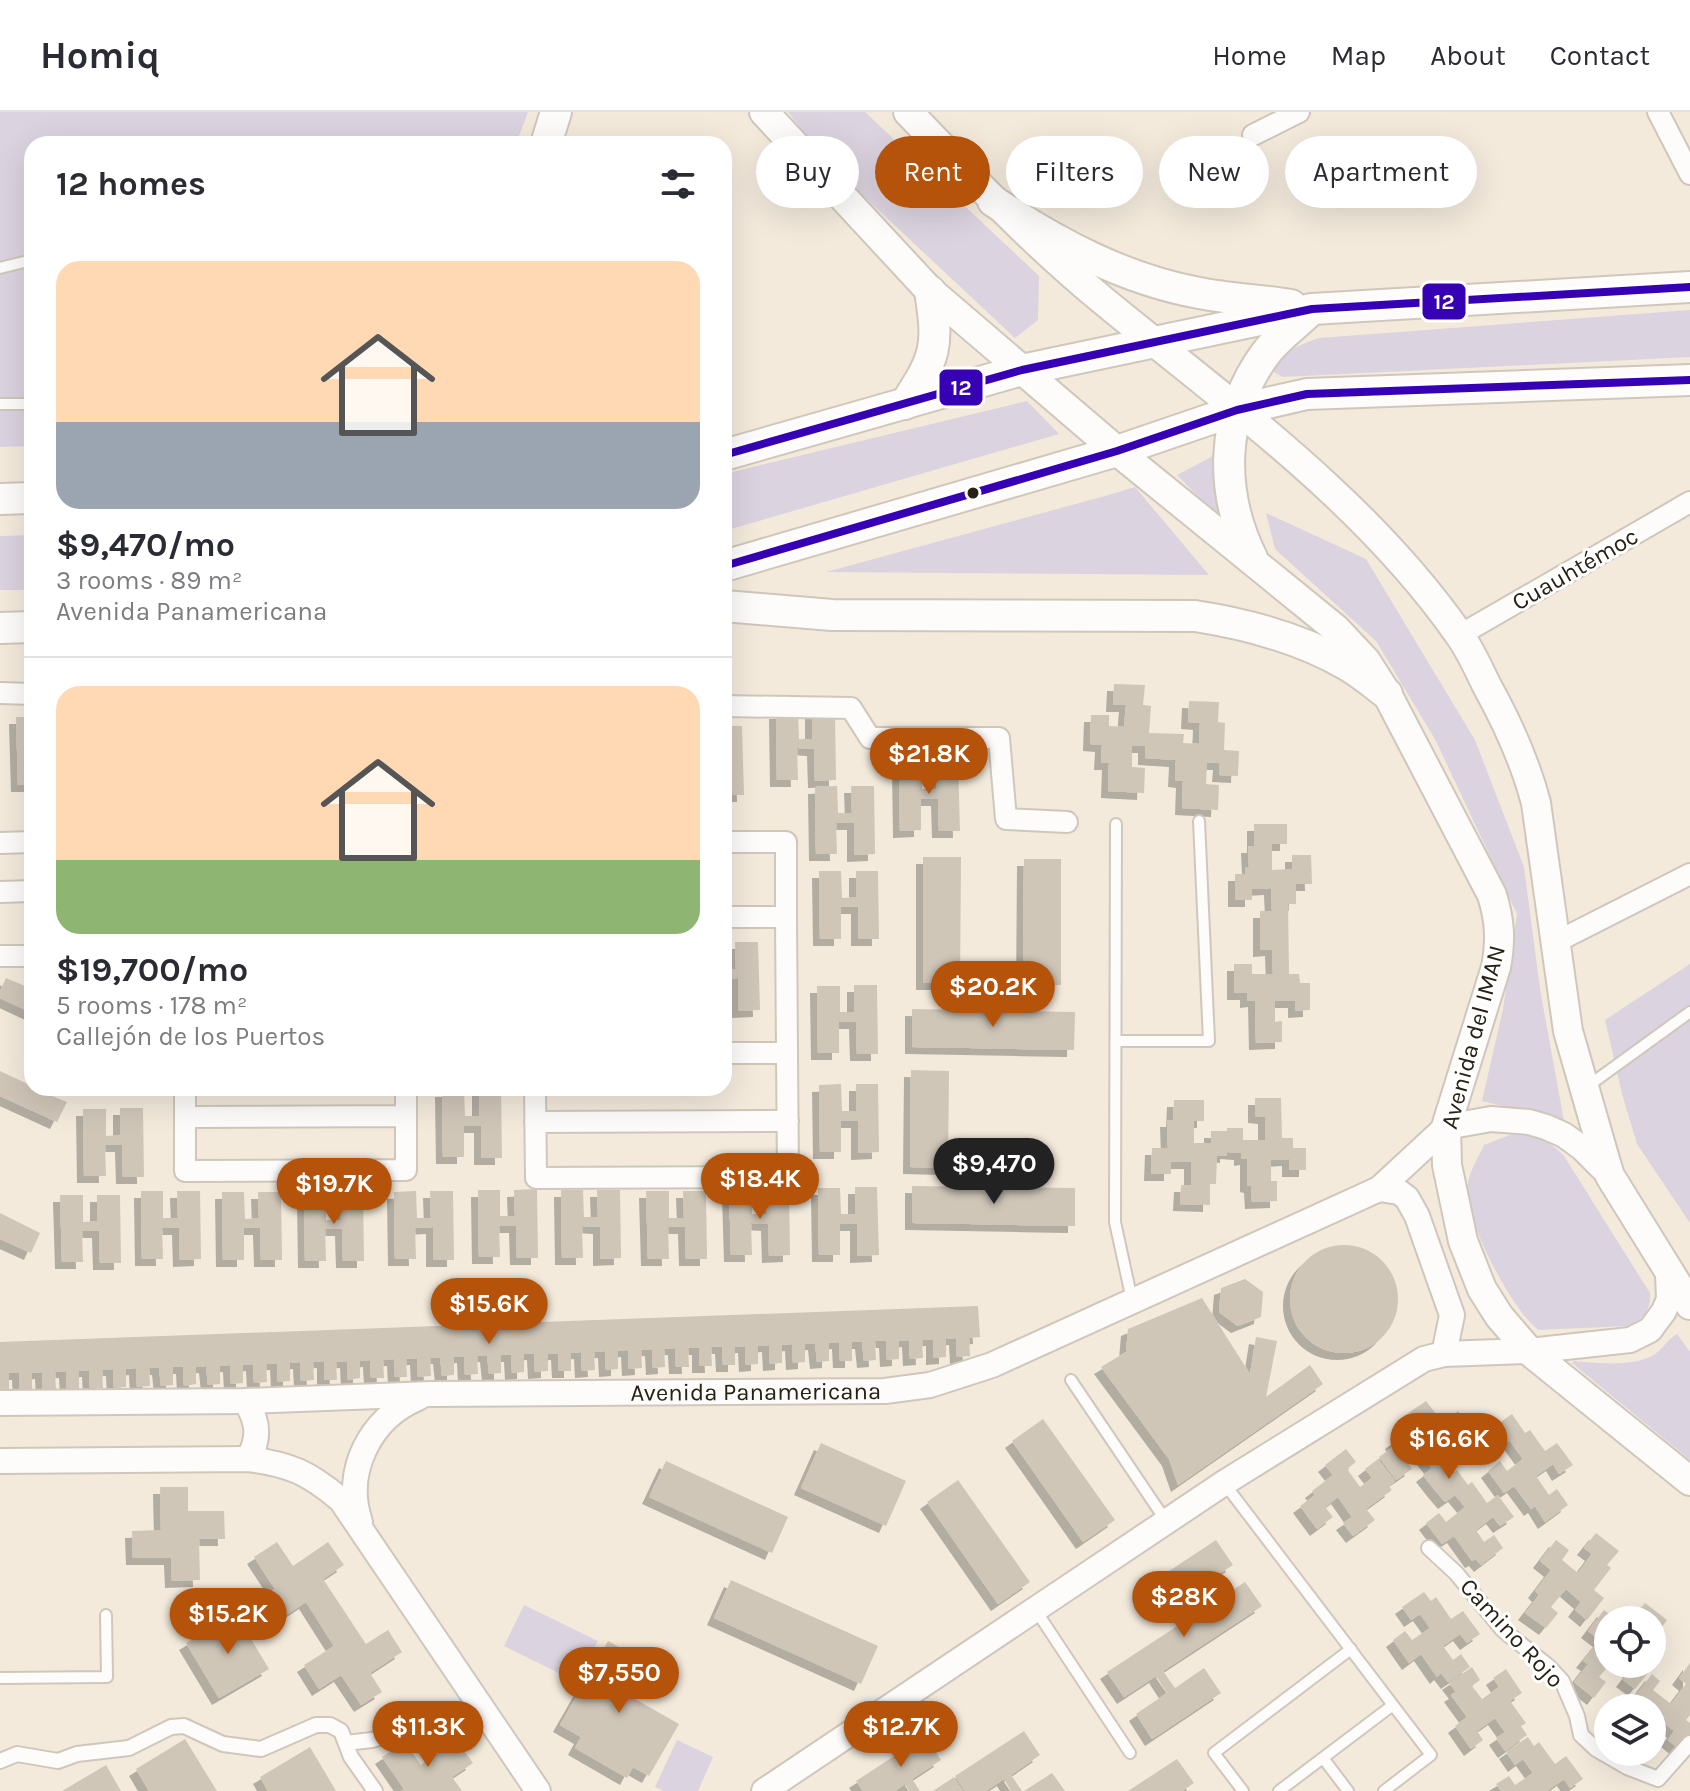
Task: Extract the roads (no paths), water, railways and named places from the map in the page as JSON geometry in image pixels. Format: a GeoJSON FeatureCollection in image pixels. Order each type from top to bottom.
{"type":"FeatureCollection","features":[{"type":"Feature","properties":{"kind":"main road"},"geometry":{"type":"LineString","coordinates":[[548,136],[556,112]]}},
{"type":"Feature","properties":{"kind":"main road","name":"Avenida del IMAN"},"geometry":{"type":"LineString","coordinates":[[764,112],[930,291],[1117,451],[1336,629],[1366,661],[1387,694],[1492,895],[1499,919],[1501,940],[1496,967],[1446,1127],[1447,1165],[1463,1241],[1482,1289],[1499,1316],[1529,1351],[1690,1481]]}},
{"type":"Feature","properties":{"kind":"main road"},"geometry":{"type":"LineString","coordinates":[[908,112],[993,201],[1099,298],[1156,341],[1366,522],[1407,566],[1460,635],[1514,737],[1527,769],[1536,803],[1568,1031],[1610,1176],[1690,1305]]}},
{"type":"Feature","properties":{"kind":"main road"},"geometry":{"type":"LineString","coordinates":[[993,201],[1044,235],[1121,271],[1196,293],[1312,309]]}},
{"type":"Feature","properties":{"kind":"main road"},"geometry":{"type":"LineString","coordinates":[[732,453],[1022,370],[1312,309],[1690,287]]}},
{"type":"Feature","properties":{"kind":"main road"},"geometry":{"type":"LineString","coordinates":[[905,404],[932,357],[936,331],[930,291]]}},
{"type":"Feature","properties":{"kind":"main road"},"geometry":{"type":"LineString","coordinates":[[1252,558],[1241,537],[1229,490],[1229,442],[1237,410],[1254,371],[1268,351],[1312,309]]}},
{"type":"Feature","properties":{"kind":"main road"},"geometry":{"type":"LineString","coordinates":[[732,564],[1117,451],[1237,410],[1307,394],[1690,380]]}},
{"type":"Feature","properties":{"kind":"main road"},"geometry":{"type":"LineString","coordinates":[[0,499],[24,498]]}},
{"type":"Feature","properties":{"kind":"main road"},"geometry":{"type":"LineString","coordinates":[[732,607],[832,615],[1195,616],[1252,627],[1314,649],[1348,665],[1387,694]]}},
{"type":"Feature","properties":{"kind":"main road"},"geometry":{"type":"LineString","coordinates":[[0,628],[24,627]]}},
{"type":"Feature","properties":{"kind":"street"},"geometry":{"type":"LineString","coordinates":[[1253,135],[1299,112]]}},
{"type":"Feature","properties":{"kind":"street"},"geometry":{"type":"LineString","coordinates":[[1658,112],[1690,174]]}},
{"type":"Feature","properties":{"kind":"street","name":"Cuauhtémoc"},"geometry":{"type":"LineString","coordinates":[[1460,635],[1690,502]]}},
{"type":"Feature","properties":{"kind":"street"},"geometry":{"type":"LineString","coordinates":[[0,693],[24,694]]}},
{"type":"Feature","properties":{"kind":"street"},"geometry":{"type":"LineString","coordinates":[[732,706],[851,708],[870,738],[999,738],[1006,819],[1067,822]]}},
{"type":"Feature","properties":{"kind":"street"},"geometry":{"type":"LineString","coordinates":[[0,843],[24,842]]}},
{"type":"Feature","properties":{"kind":"street"},"geometry":{"type":"LineString","coordinates":[[535,1096],[536,1178],[788,1177],[786,842],[732,842]]}},
{"type":"Feature","properties":{"kind":"street"},"geometry":{"type":"LineString","coordinates":[[1554,943],[1690,874]]}},
{"type":"Feature","properties":{"kind":"street"},"geometry":{"type":"LineString","coordinates":[[0,892],[24,891]]}},
{"type":"Feature","properties":{"kind":"street"},"geometry":{"type":"LineString","coordinates":[[732,917],[786,917]]}},
{"type":"Feature","properties":{"kind":"street"},"geometry":{"type":"LineString","coordinates":[[0,956],[24,956]]}},
{"type":"Feature","properties":{"kind":"street"},"geometry":{"type":"LineString","coordinates":[[732,1053],[787,1053]]}},
{"type":"Feature","properties":{"kind":"street"},"geometry":{"type":"LineString","coordinates":[[185,1096],[185,1171],[406,1170],[406,1096]]}},
{"type":"Feature","properties":{"kind":"street"},"geometry":{"type":"LineString","coordinates":[[185,1117],[406,1116]]}},
{"type":"Feature","properties":{"kind":"street"},"geometry":{"type":"LineString","coordinates":[[1446,1127],[1491,1119],[1538,1124],[1564,1135],[1582,1148],[1610,1176]]}},
{"type":"Feature","properties":{"kind":"street"},"geometry":{"type":"LineString","coordinates":[[535,1122],[788,1121]]}},
{"type":"Feature","properties":{"kind":"street","name":"Avenida Panamericana"},"geometry":{"type":"LineString","coordinates":[[0,1403],[245,1401],[432,1394],[885,1391],[930,1385],[992,1365],[1379,1189],[1446,1127]]}},
{"type":"Feature","properties":{"kind":"street"},"geometry":{"type":"LineString","coordinates":[[1379,1189],[1399,1192],[1407,1198],[1417,1216],[1452,1315],[1444,1354]]}},
{"type":"Feature","properties":{"kind":"street"},"geometry":{"type":"LineString","coordinates":[[764,1791],[788,1780],[1224,1483],[1424,1359],[1444,1354],[1529,1351],[1619,1342],[1640,1336],[1658,1322],[1664,1311],[1669,1299],[1668,1274]]}},
{"type":"Feature","properties":{"kind":"street"},"geometry":{"type":"LineString","coordinates":[[365,1534],[355,1500],[357,1474],[364,1449],[385,1420],[399,1408],[432,1394]]}},
{"type":"Feature","properties":{"kind":"street"},"geometry":{"type":"LineString","coordinates":[[245,1401],[252,1410],[257,1431],[248,1459]]}},
{"type":"Feature","properties":{"kind":"street"},"geometry":{"type":"LineString","coordinates":[[0,1461],[248,1459],[281,1463],[315,1478],[341,1500],[538,1791]]}},
{"type":"Feature","properties":{"kind":"street","name":"Camino Rojo"},"geometry":{"type":"LineString","coordinates":[[1429,1548],[1456,1573],[1503,1630],[1562,1681],[1577,1716],[1581,1735],[1596,1749],[1661,1785],[1690,1743]]}},
{"type":"Feature","properties":{"kind":"street"},"geometry":{"type":"LineString","coordinates":[[0,1761],[17,1754],[58,1761],[77,1754],[129,1748],[171,1727],[184,1726],[223,1744],[261,1749],[316,1725],[330,1725],[341,1731],[351,1757],[375,1791]]}},
{"type":"Feature","properties":{"kind":"street"},"geometry":{"type":"LineString","coordinates":[[346,1743],[372,1740],[420,1726]]}},
{"type":"Feature","properties":{"kind":"lane"},"geometry":{"type":"LineString","coordinates":[[0,268],[24,262]]}},
{"type":"Feature","properties":{"kind":"lane"},"geometry":{"type":"LineString","coordinates":[[0,404],[24,404]]}},
{"type":"Feature","properties":{"kind":"lane"},"geometry":{"type":"LineString","coordinates":[[1117,1041],[1209,1041],[1199,821]]}},
{"type":"Feature","properties":{"kind":"lane"},"geometry":{"type":"LineString","coordinates":[[1116,824],[1115,1222],[1133,1303]]}},
{"type":"Feature","properties":{"kind":"lane"},"geometry":{"type":"LineString","coordinates":[[1583,1089],[1688,1016]]}},
{"type":"Feature","properties":{"kind":"lane"},"geometry":{"type":"LineString","coordinates":[[1071,1380],[1166,1521]]}},
{"type":"Feature","properties":{"kind":"lane"},"geometry":{"type":"LineString","coordinates":[[1224,1483],[1431,1755],[1384,1791]]}},
{"type":"Feature","properties":{"kind":"lane"},"geometry":{"type":"LineString","coordinates":[[1035,1609],[1130,1753]]}},
{"type":"Feature","properties":{"kind":"lane"},"geometry":{"type":"LineString","coordinates":[[0,1678],[107,1677],[106,1615]]}},
{"type":"Feature","properties":{"kind":"lane"},"geometry":{"type":"LineString","coordinates":[[1243,1791],[1214,1753],[1351,1649]]}},
{"type":"Feature","properties":{"kind":"lane"},"geometry":{"type":"LineString","coordinates":[[1279,1791],[1393,1705]]}},
{"type":"Feature","properties":{"kind":"lane"},"geometry":{"type":"LineString","coordinates":[[1323,1758],[1348,1791]]}}]}
